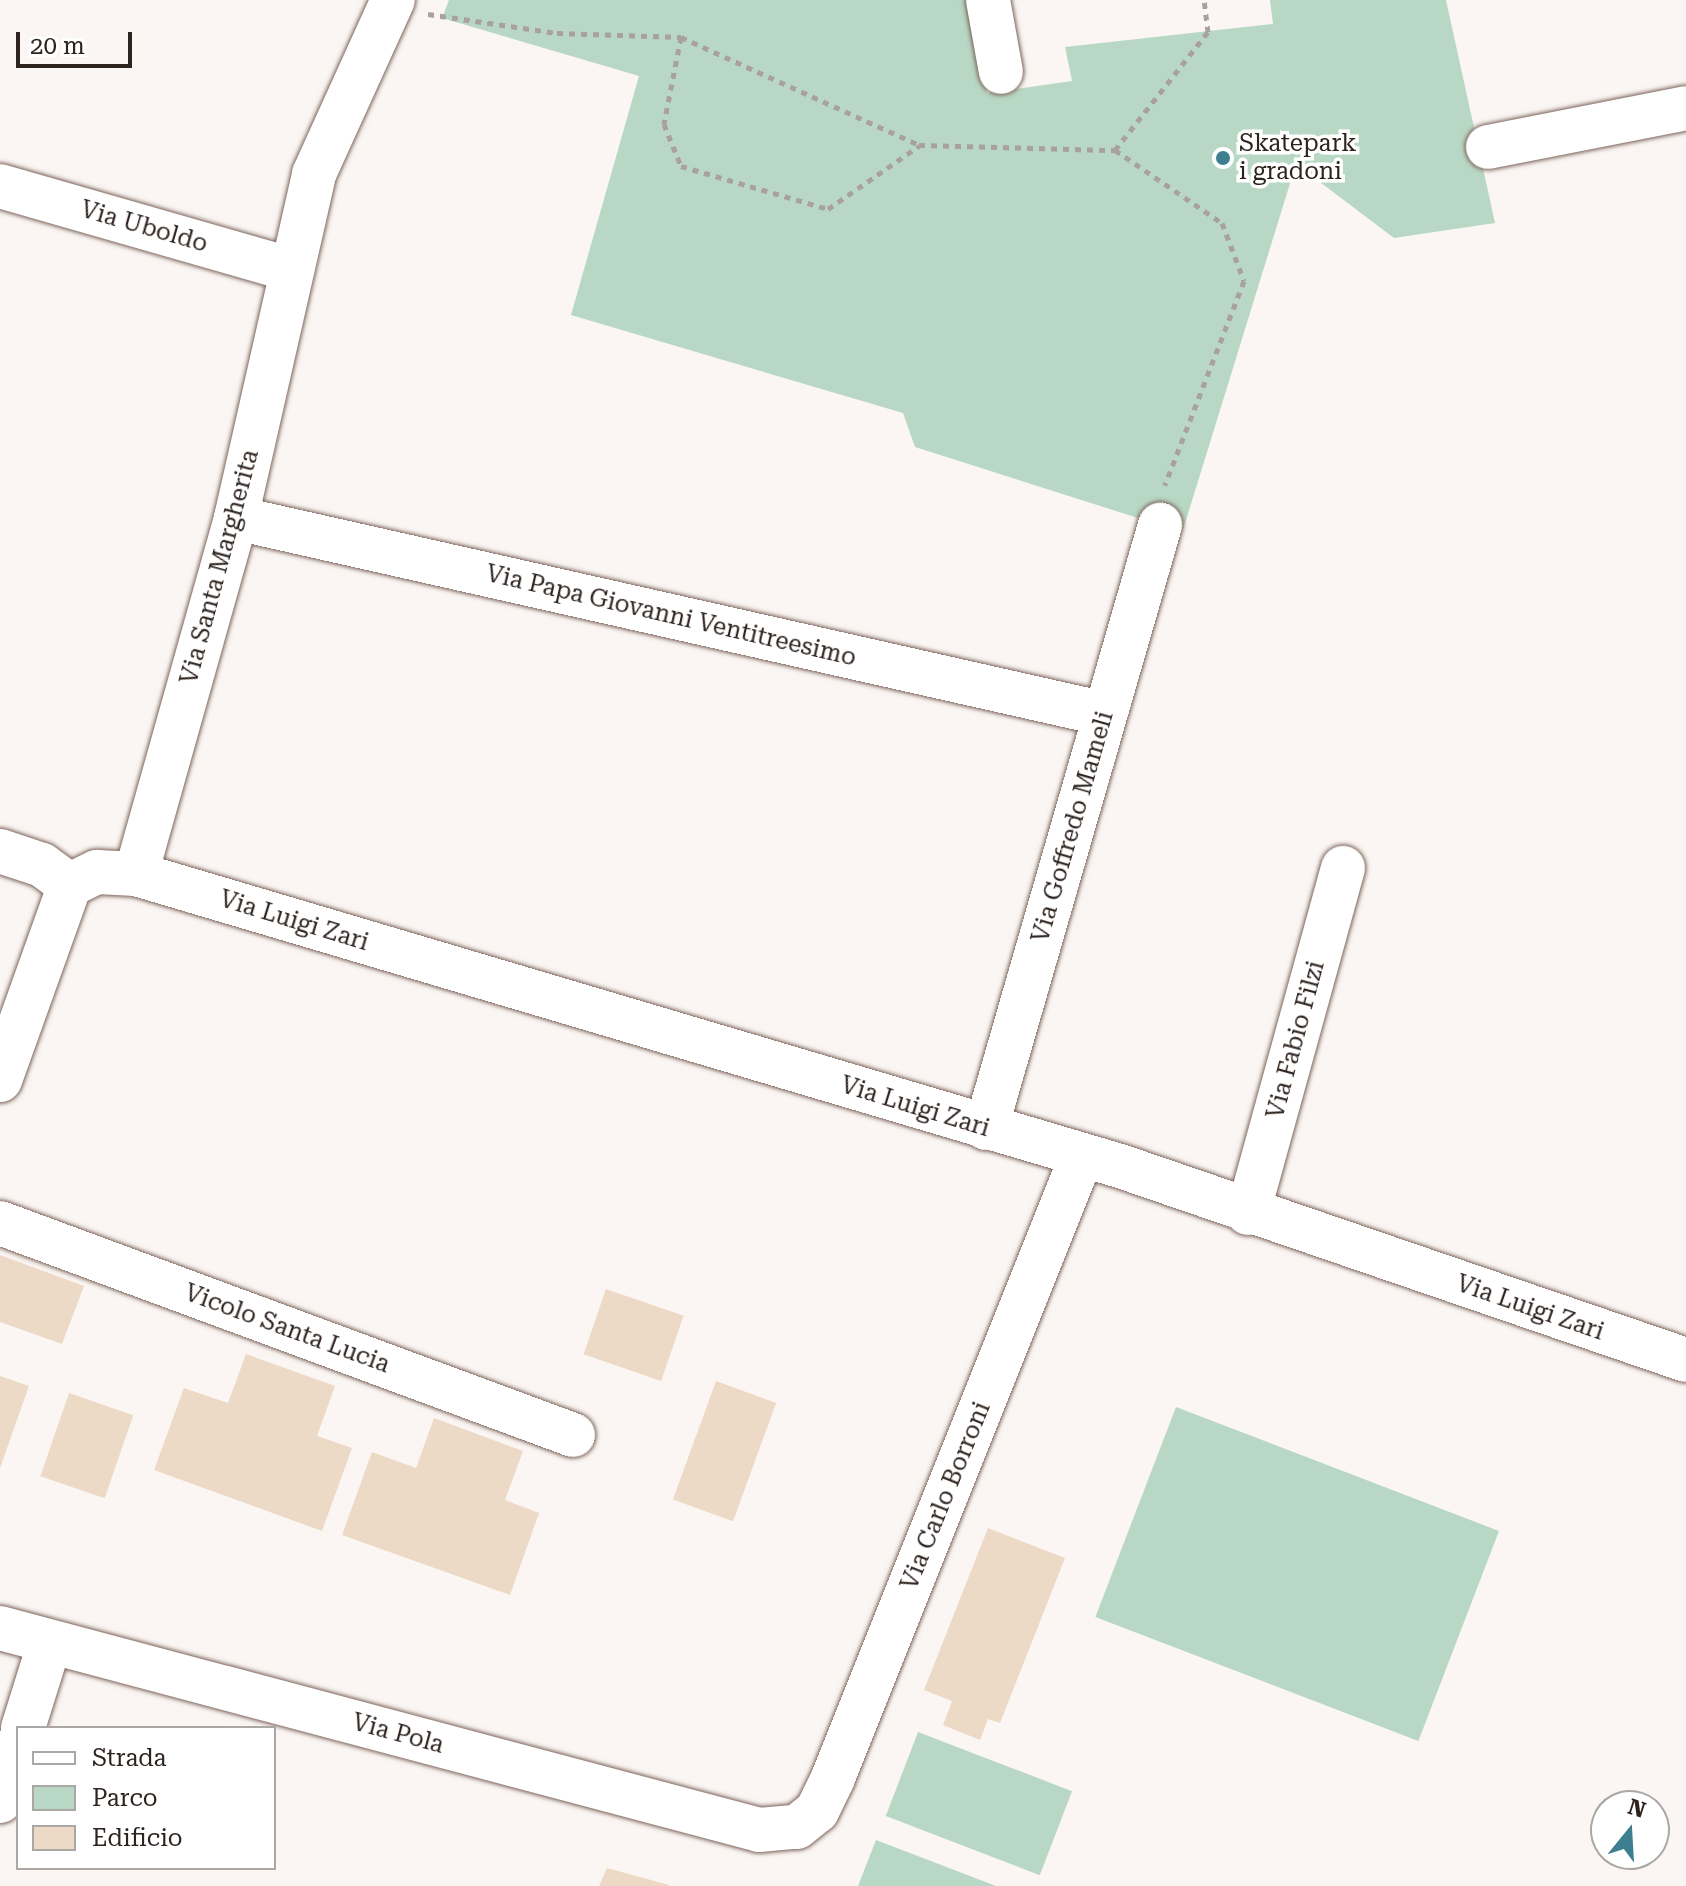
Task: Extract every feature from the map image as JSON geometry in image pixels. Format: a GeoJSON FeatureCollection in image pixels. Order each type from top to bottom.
{"type":"FeatureCollection","features":[{"type":"Feature","properties":{"kind":"street"},"geometry":{"type":"LineString","coordinates":[[988,0],[1001,72]]}},
{"type":"Feature","properties":{"kind":"street","name":"Via Santa Margherita"},"geometry":{"type":"LineString","coordinates":[[136,874],[236,518],[289,269],[314,174],[392,2]]}},
{"type":"Feature","properties":{"kind":"street"},"geometry":{"type":"LineString","coordinates":[[1488,147],[1686,108]]}},
{"type":"Feature","properties":{"kind":"street","name":"Via Uboldo"},"geometry":{"type":"LineString","coordinates":[[0,186],[289,269]]}},
{"type":"Feature","properties":{"kind":"street","name":"Via Papa Giovanni Ventitreesimo"},"geometry":{"type":"LineString","coordinates":[[236,518],[1105,714]]}},
{"type":"Feature","properties":{"kind":"street","name":"Via Goffredo Mameli"},"geometry":{"type":"LineString","coordinates":[[986,1128],[1160,525]]}},
{"type":"Feature","properties":{"kind":"street"},"geometry":{"type":"LineString","coordinates":[[0,851],[42,865],[70,885]]}},
{"type":"Feature","properties":{"kind":"street","name":"Via Fabio Filzi"},"geometry":{"type":"LineString","coordinates":[[1248,1213],[1343,868]]}},
{"type":"Feature","properties":{"kind":"street"},"geometry":{"type":"LineString","coordinates":[[0,1080],[70,885],[97,872],[136,874]]}},
{"type":"Feature","properties":{"kind":"street","name":"Via Luigi Zari"},"geometry":{"type":"LineString","coordinates":[[136,874],[1082,1155],[1686,1360]]}},
{"type":"Feature","properties":{"kind":"street","name":"Via Carlo Borroni"},"geometry":{"type":"LineString","coordinates":[[797,1827],[817,1811],[833,1778],[1082,1155]]}},
{"type":"Feature","properties":{"kind":"street","name":"Vicolo Santa Lucia"},"geometry":{"type":"LineString","coordinates":[[0,1223],[573,1435]]}},
{"type":"Feature","properties":{"kind":"street","name":"Via Pola"},"geometry":{"type":"LineString","coordinates":[[0,1628],[759,1830],[797,1827]]}},
{"type":"Feature","properties":{"kind":"street"},"geometry":{"type":"LineString","coordinates":[[24,1726],[50,1642]]}},
{"type":"Feature","properties":{"kind":"street"},"geometry":{"type":"LineString","coordinates":[[0,1801],[16,1750]]}},
{"type":"Feature","properties":{"kind":"path"},"geometry":{"type":"LineString","coordinates":[[1115,150],[1208,32],[1204,0]]}},
{"type":"Feature","properties":{"kind":"path"},"geometry":{"type":"LineString","coordinates":[[392,2],[442,18],[557,33],[681,37],[919,145],[1115,150],[1222,223],[1244,281],[1168,469],[1160,525]]}},
{"type":"Feature","properties":{"kind":"path"},"geometry":{"type":"LineString","coordinates":[[681,37],[664,124],[681,166],[828,209],[919,145]]}},
{"type":"Feature","properties":{"kind":"green space"},"geometry":{"type":"Polygon","coordinates":[[[449,0],[969,0],[987,93],[1072,81],[1065,47],[1273,24],[1270,0],[1446,0],[1495,223],[1394,238],[1296,164],[1183,530],[915,447],[903,413],[571,315],[639,76],[442,18],[449,0]]]}},
{"type":"Feature","properties":{"kind":"green space"},"geometry":{"type":"Polygon","coordinates":[[[1176,1407],[1499,1531],[1418,1741],[1095,1617],[1176,1407]]]}},
{"type":"Feature","properties":{"kind":"green space"},"geometry":{"type":"Polygon","coordinates":[[[918,1732],[1072,1791],[1040,1875],[886,1816],[918,1732]]]}},
{"type":"Feature","properties":{"kind":"green space"},"geometry":{"type":"Polygon","coordinates":[[[876,1840],[996,1886],[858,1886],[876,1840]]]}},
{"type":"Feature","properties":{"kind":"building"},"geometry":{"type":"Polygon","coordinates":[[[0,1255],[84,1286],[62,1344],[0,1322],[0,1255]]]}},
{"type":"Feature","properties":{"kind":"building"},"geometry":{"type":"Polygon","coordinates":[[[606,1289],[684,1316],[661,1381],[584,1354],[606,1289]]]}},
{"type":"Feature","properties":{"kind":"building"},"geometry":{"type":"Polygon","coordinates":[[[246,1354],[335,1386],[317,1436],[352,1448],[322,1531],[154,1470],[184,1388],[228,1403],[246,1354]]]}},
{"type":"Feature","properties":{"kind":"building"},"geometry":{"type":"Polygon","coordinates":[[[0,1376],[29,1386],[0,1468],[0,1376]]]}},
{"type":"Feature","properties":{"kind":"building"},"geometry":{"type":"Polygon","coordinates":[[[716,1381],[776,1403],[733,1521],[673,1499],[716,1381]]]}},
{"type":"Feature","properties":{"kind":"building"},"geometry":{"type":"Polygon","coordinates":[[[69,1393],[133,1415],[105,1498],[40,1476],[69,1393]]]}},
{"type":"Feature","properties":{"kind":"building"},"geometry":{"type":"Polygon","coordinates":[[[434,1418],[523,1451],[505,1500],[539,1513],[510,1595],[342,1535],[372,1452],[416,1468],[434,1418]]]}},
{"type":"Feature","properties":{"kind":"building"},"geometry":{"type":"Polygon","coordinates":[[[988,1528],[1065,1558],[1000,1723],[988,1719],[980,1740],[943,1725],[952,1701],[924,1690],[988,1528]]]}},
{"type":"Feature","properties":{"kind":"building"},"geometry":{"type":"Polygon","coordinates":[[[607,1868],[669,1885],[669,1886],[599,1886],[607,1868]]]}},
{"type":"Feature","properties":{"kind":"place","name":"Skatepark i gradoni"},"geometry":{"type":"Point","coordinates":[1223,158]}}]}
